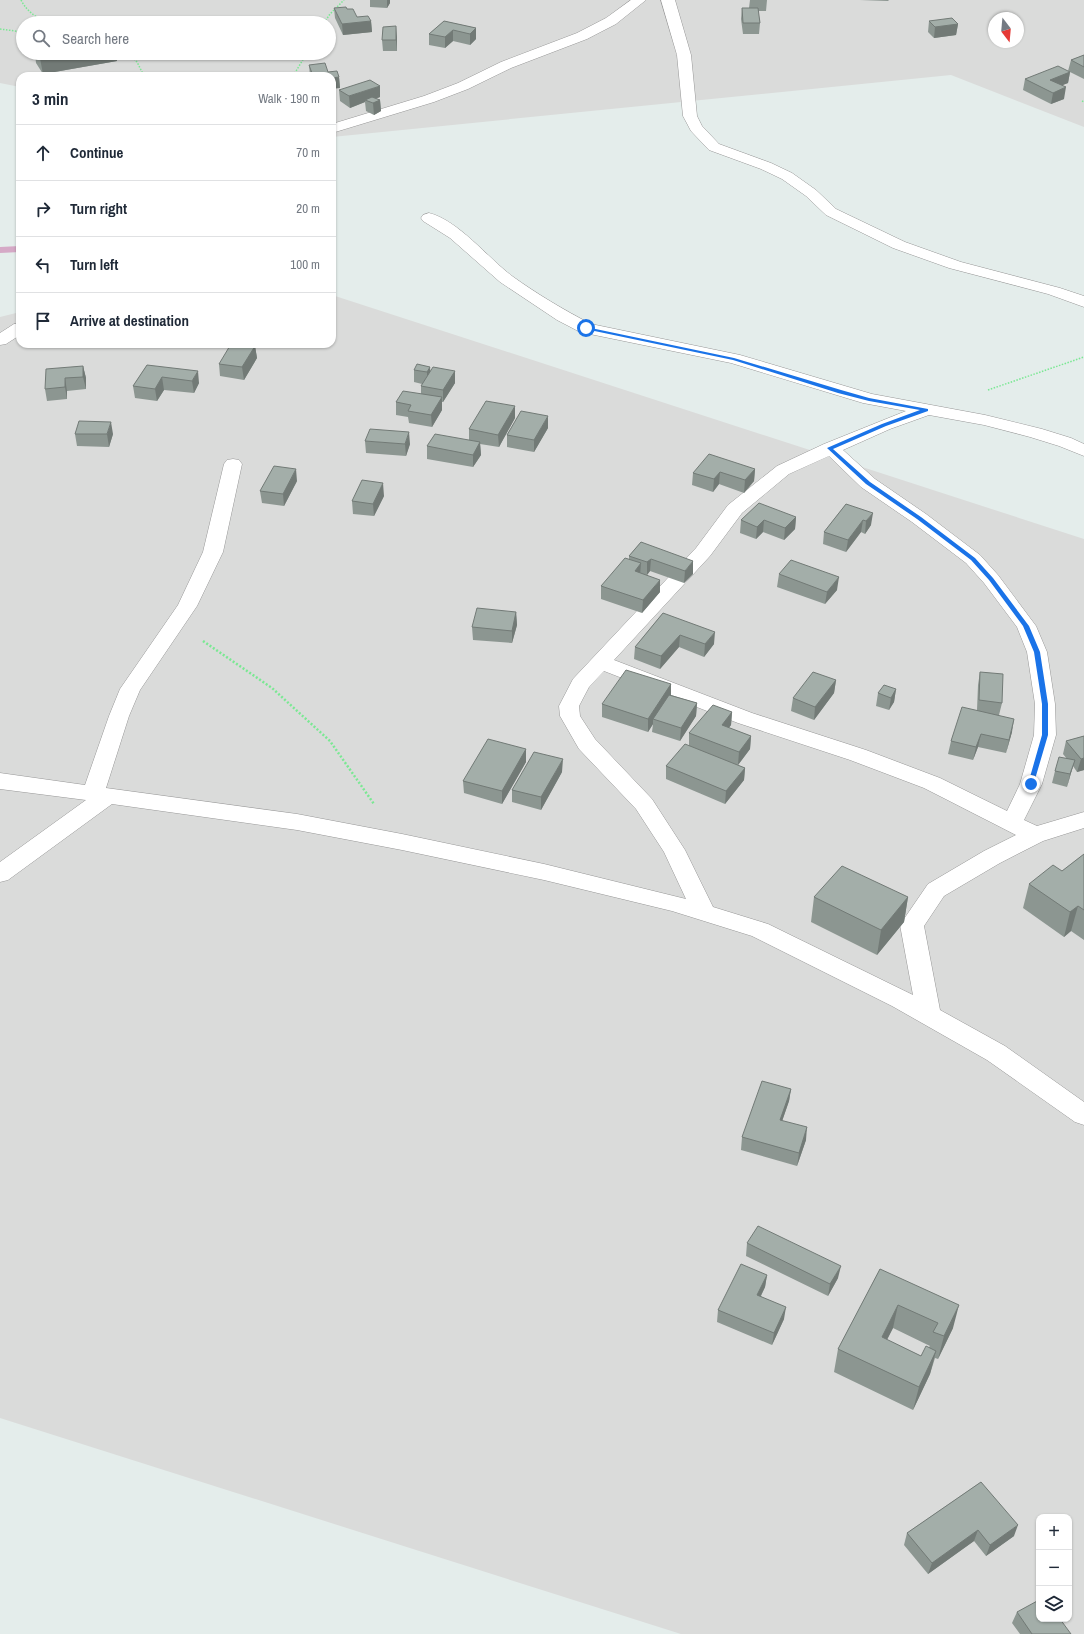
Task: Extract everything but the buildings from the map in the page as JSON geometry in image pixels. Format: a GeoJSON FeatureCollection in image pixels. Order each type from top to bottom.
{"type":"FeatureCollection","features":[{"type":"Feature","properties":{"kind":"street"},"geometry":{"type":"LineString","coordinates":[[336,128],[429,99],[463,86],[506,64],[575,39],[611,22],[639,0]]}},
{"type":"Feature","properties":{"kind":"street"},"geometry":{"type":"LineString","coordinates":[[668,0],[684,55],[690,116],[696,128],[714,147],[766,166],[787,176],[811,193],[831,212],[899,245],[955,265],[1054,291],[1084,302]]}},
{"type":"Feature","properties":{"kind":"street"},"geometry":{"type":"LineString","coordinates":[[429,218],[456,235],[506,280],[563,316],[586,328],[734,359],[840,392],[869,399],[985,420],[1065,442],[1084,451]]}},
{"type":"Feature","properties":{"kind":"street"},"geometry":{"type":"LineString","coordinates":[[0,340],[16,330]]}},
{"type":"Feature","properties":{"kind":"street"},"geometry":{"type":"LineString","coordinates":[[705,914],[674,850],[644,804],[587,744],[570,716],[569,706],[580,684],[703,552],[735,509],[784,470],[884,425],[933,411]]}},
{"type":"Feature","properties":{"kind":"street"},"geometry":{"type":"LineString","coordinates":[[830,448],[868,483],[919,518],[973,559],[991,579],[1026,626],[1037,652],[1045,704],[1045,735],[1031,784],[1012,824]]}},
{"type":"Feature","properties":{"kind":"street"},"geometry":{"type":"LineString","coordinates":[[0,874],[101,794],[119,716],[130,689],[188,606],[213,552],[233,464]]}},
{"type":"Feature","properties":{"kind":"street"},"geometry":{"type":"LineString","coordinates":[[600,662],[745,718],[858,755],[932,783],[1035,835]]}},
{"type":"Feature","properties":{"kind":"street"},"geometry":{"type":"LineString","coordinates":[[0,781],[297,822],[402,842],[544,872],[672,903],[760,930],[820,958],[996,1052],[1084,1115]]}},
{"type":"Feature","properties":{"kind":"street"},"geometry":{"type":"LineString","coordinates":[[929,1015],[920,974],[912,925],[936,890],[992,857],[1035,835],[1084,820]]}},
{"type":"Feature","properties":{"kind":"path"},"geometry":{"type":"LineString","coordinates":[[21,0],[26,10],[36,16]]}},
{"type":"Feature","properties":{"kind":"path"},"geometry":{"type":"LineString","coordinates":[[329,16],[344,0]]}},
{"type":"Feature","properties":{"kind":"path"},"geometry":{"type":"LineString","coordinates":[[0,29],[16,31]]}},
{"type":"Feature","properties":{"kind":"path"},"geometry":{"type":"LineString","coordinates":[[135,60],[142,72]]}},
{"type":"Feature","properties":{"kind":"path"},"geometry":{"type":"LineString","coordinates":[[295,72],[303,60]]}},
{"type":"Feature","properties":{"kind":"path"},"geometry":{"type":"LineString","coordinates":[[933,411],[994,387],[1084,357]]}},
{"type":"Feature","properties":{"kind":"path"},"geometry":{"type":"LineString","coordinates":[[178,621],[216,651],[272,688],[330,741],[402,842]]}},
{"type":"Feature","properties":{"kind":"shaded area"},"geometry":{"type":"Polygon","coordinates":[[[0,0],[1084,0],[1084,127],[951,75],[336,137],[336,72],[16,72],[16,86],[0,83],[0,0]]]}},
{"type":"Feature","properties":{"kind":"shaded area"},"geometry":{"type":"Polygon","coordinates":[[[336,296],[1084,539],[1084,1634],[681,1634],[0,1418],[0,317],[16,313],[16,348],[336,348],[336,296]]]}},
{"type":"Feature","properties":{"kind":"waterway"},"geometry":{"type":"LineString","coordinates":[[0,250],[16,249]]}},
{"type":"Feature","properties":{"kind":"route"},"geometry":{"type":"LineString","coordinates":[[586,328],[734,359],[840,392],[926,410],[884,425],[830,448],[868,483],[919,518],[973,559],[991,579],[1026,626],[1037,652],[1045,704],[1045,735],[1031,784]]}}]}
